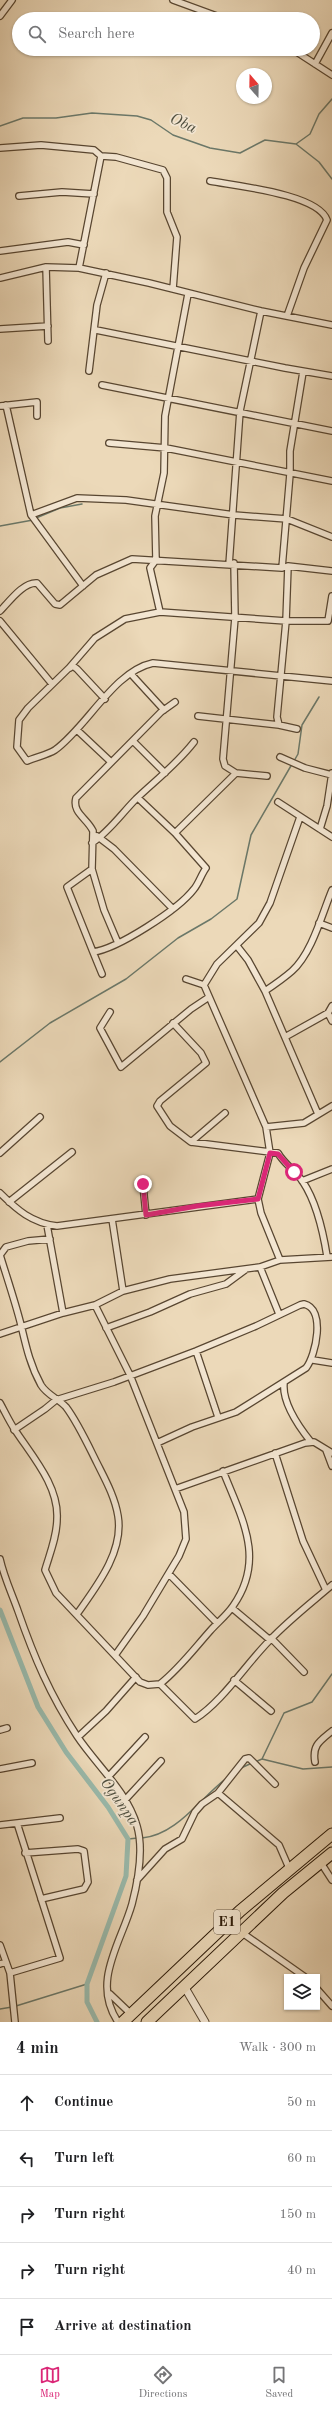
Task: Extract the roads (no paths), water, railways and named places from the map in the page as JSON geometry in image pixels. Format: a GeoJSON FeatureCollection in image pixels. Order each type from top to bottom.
{"type":"FeatureCollection","features":[{"type":"Feature","properties":{"kind":"highway","name":"E1"},"geometry":{"type":"LineString","coordinates":[[125,2019],[240,1911],[289,1868],[332,1834]]}},
{"type":"Feature","properties":{"kind":"highway","name":"E1"},"geometry":{"type":"LineString","coordinates":[[147,2022],[283,1893],[332,1853]]}},
{"type":"Feature","properties":{"kind":"street"},"geometry":{"type":"LineString","coordinates":[[0,16],[12,0]]}},
{"type":"Feature","properties":{"kind":"street"},"geometry":{"type":"LineString","coordinates":[[173,0],[192,3],[211,12]]}},
{"type":"Feature","properties":{"kind":"street"},"geometry":{"type":"LineString","coordinates":[[320,55],[332,33]]}},
{"type":"Feature","properties":{"kind":"street"},"geometry":{"type":"LineString","coordinates":[[303,56],[332,75]]}},
{"type":"Feature","properties":{"kind":"street"},"geometry":{"type":"LineString","coordinates":[[315,64],[319,56]]}},
{"type":"Feature","properties":{"kind":"street"},"geometry":{"type":"LineString","coordinates":[[0,148],[41,145],[94,150],[101,156],[136,162],[158,168],[166,173],[167,212],[178,237],[173,289]]}},
{"type":"Feature","properties":{"kind":"street"},"geometry":{"type":"LineString","coordinates":[[79,268],[101,156]]}},
{"type":"Feature","properties":{"kind":"street"},"geometry":{"type":"LineString","coordinates":[[210,181],[300,198],[325,215],[327,220],[304,268],[286,316]]}},
{"type":"Feature","properties":{"kind":"street"},"geometry":{"type":"LineString","coordinates":[[19,196],[62,192],[94,194]]}},
{"type":"Feature","properties":{"kind":"street"},"geometry":{"type":"LineString","coordinates":[[0,250],[68,242],[84,245]]}},
{"type":"Feature","properties":{"kind":"street"},"geometry":{"type":"LineString","coordinates":[[0,278],[46,267],[79,268],[106,273],[261,311],[332,325]]}},
{"type":"Feature","properties":{"kind":"street"},"geometry":{"type":"LineString","coordinates":[[46,267],[48,341]]}},
{"type":"Feature","properties":{"kind":"street"},"geometry":{"type":"LineString","coordinates":[[89,371],[96,330],[98,305],[106,273]]}},
{"type":"Feature","properties":{"kind":"street"},"geometry":{"type":"LineString","coordinates":[[160,612],[150,568],[156,560],[155,516],[162,491],[166,448],[165,416],[188,294]]}},
{"type":"Feature","properties":{"kind":"street"},"geometry":{"type":"LineString","coordinates":[[261,311],[252,360],[240,411],[232,564],[235,618],[225,719],[223,759],[225,766],[236,773],[267,776]]}},
{"type":"Feature","properties":{"kind":"street"},"geometry":{"type":"LineString","coordinates":[[0,329],[48,326]]}},
{"type":"Feature","properties":{"kind":"street"},"geometry":{"type":"LineString","coordinates":[[96,330],[178,347],[252,360],[303,372],[332,376]]}},
{"type":"Feature","properties":{"kind":"street"},"geometry":{"type":"LineString","coordinates":[[279,725],[276,717],[286,621],[285,567],[290,452],[303,372]]}},
{"type":"Feature","properties":{"kind":"street"},"geometry":{"type":"LineString","coordinates":[[102,385],[296,422],[332,431]]}},
{"type":"Feature","properties":{"kind":"street"},"geometry":{"type":"LineString","coordinates":[[37,416],[37,402],[3,406],[31,516],[83,586]]}},
{"type":"Feature","properties":{"kind":"street"},"geometry":{"type":"LineString","coordinates":[[109,444],[166,448],[237,464],[332,481]]}},
{"type":"Feature","properties":{"kind":"street"},"geometry":{"type":"LineString","coordinates":[[31,516],[70,500],[85,497],[158,504],[234,515],[287,519],[332,537]]}},
{"type":"Feature","properties":{"kind":"street"},"geometry":{"type":"LineString","coordinates":[[0,611],[22,590],[33,583],[39,585],[55,604],[60,605],[96,575],[132,559],[332,571]]}},
{"type":"Feature","properties":{"kind":"street"},"geometry":{"type":"LineString","coordinates":[[332,596],[328,621],[286,621],[160,612],[135,616],[112,626],[95,638],[69,668],[19,720],[16,742],[19,752],[27,761],[56,749],[77,730],[105,699],[131,674],[153,663],[332,681]]}},
{"type":"Feature","properties":{"kind":"street"},"geometry":{"type":"LineString","coordinates":[[0,621],[52,684]]}},
{"type":"Feature","properties":{"kind":"street"},"geometry":{"type":"LineString","coordinates":[[69,668],[73,666],[77,669],[105,699]]}},
{"type":"Feature","properties":{"kind":"street"},"geometry":{"type":"LineString","coordinates":[[131,674],[164,710]]}},
{"type":"Feature","properties":{"kind":"street"},"geometry":{"type":"LineString","coordinates":[[118,943],[104,910],[92,869],[93,834],[91,827],[78,813],[75,802],[81,792],[111,762],[164,710],[176,702]]}},
{"type":"Feature","properties":{"kind":"street"},"geometry":{"type":"LineString","coordinates":[[198,716],[279,725],[297,729]]}},
{"type":"Feature","properties":{"kind":"street"},"geometry":{"type":"LineString","coordinates":[[77,730],[111,762]]}},
{"type":"Feature","properties":{"kind":"street"},"geometry":{"type":"LineString","coordinates":[[133,741],[165,773]]}},
{"type":"Feature","properties":{"kind":"street"},"geometry":{"type":"LineString","coordinates":[[92,843],[101,838],[138,798],[165,773],[194,742]]}},
{"type":"Feature","properties":{"kind":"street"},"geometry":{"type":"LineString","coordinates":[[280,757],[305,768],[332,774],[320,829]]}},
{"type":"Feature","properties":{"kind":"street"},"geometry":{"type":"LineString","coordinates":[[175,834],[236,773]]}},
{"type":"Feature","properties":{"kind":"street"},"geometry":{"type":"LineString","coordinates":[[93,952],[118,943],[173,909],[194,889],[206,868],[175,834],[138,798]]}},
{"type":"Feature","properties":{"kind":"street"},"geometry":{"type":"LineString","coordinates":[[278,802],[332,837]]}},
{"type":"Feature","properties":{"kind":"street"},"geometry":{"type":"LineString","coordinates":[[204,985],[217,964],[259,923],[266,911],[300,817]]}},
{"type":"Feature","properties":{"kind":"street"},"geometry":{"type":"LineString","coordinates":[[93,834],[101,838],[173,909]]}},
{"type":"Feature","properties":{"kind":"street"},"geometry":{"type":"LineString","coordinates":[[92,869],[67,887],[102,974]]}},
{"type":"Feature","properties":{"kind":"street"},"geometry":{"type":"LineString","coordinates":[[265,991],[293,970],[307,950],[332,890]]}},
{"type":"Feature","properties":{"kind":"street"},"geometry":{"type":"LineString","coordinates":[[319,923],[332,928]]}},
{"type":"Feature","properties":{"kind":"street"},"geometry":{"type":"LineString","coordinates":[[237,946],[248,960],[265,991],[318,1114]]}},
{"type":"Feature","properties":{"kind":"street"},"geometry":{"type":"LineString","coordinates":[[186,979],[204,985],[266,1127],[270,1153],[258,1199],[261,1213],[280,1260]]}},
{"type":"Feature","properties":{"kind":"street"},"geometry":{"type":"LineString","coordinates":[[110,1012],[100,1028],[121,1067],[173,1023],[210,997]]}},
{"type":"Feature","properties":{"kind":"street"},"geometry":{"type":"LineString","coordinates":[[285,1037],[328,1013],[332,1006]]}},
{"type":"Feature","properties":{"kind":"street"},"geometry":{"type":"LineString","coordinates":[[328,1013],[332,1021]]}},
{"type":"Feature","properties":{"kind":"street"},"geometry":{"type":"LineString","coordinates":[[0,1334],[63,1313],[95,1305],[123,1291],[170,1279],[260,1267],[280,1260],[329,1256],[318,1216],[302,1181],[278,1154],[191,1142],[170,1126],[157,1108],[160,1101],[206,1063],[202,1053],[173,1023]]}},
{"type":"Feature","properties":{"kind":"street"},"geometry":{"type":"LineString","coordinates":[[266,1127],[281,1124],[298,1125],[332,1106]]}},
{"type":"Feature","properties":{"kind":"street"},"geometry":{"type":"LineString","coordinates":[[191,1142],[225,1113]]}},
{"type":"Feature","properties":{"kind":"street"},"geometry":{"type":"LineString","coordinates":[[0,1153],[40,1117]]}},
{"type":"Feature","properties":{"kind":"street"},"geometry":{"type":"LineString","coordinates":[[9,1202],[72,1152]]}},
{"type":"Feature","properties":{"kind":"street"},"geometry":{"type":"LineString","coordinates":[[302,1181],[332,1169]]}},
{"type":"Feature","properties":{"kind":"street"},"geometry":{"type":"LineString","coordinates":[[143,1184],[146,1215]]}},
{"type":"Feature","properties":{"kind":"street"},"geometry":{"type":"LineString","coordinates":[[0,1193],[27,1217],[48,1224],[66,1225],[146,1215],[197,1206],[258,1199]]}},
{"type":"Feature","properties":{"kind":"street"},"geometry":{"type":"LineString","coordinates":[[112,1219],[123,1291]]}},
{"type":"Feature","properties":{"kind":"street"},"geometry":{"type":"LineString","coordinates":[[48,1224],[63,1313]]}},
{"type":"Feature","properties":{"kind":"street"},"geometry":{"type":"LineString","coordinates":[[50,1238],[18,1243],[2,1250],[0,1255],[27,1352],[41,1385],[66,1408],[91,1451],[115,1503],[119,1524],[114,1553],[106,1570],[77,1614]]}},
{"type":"Feature","properties":{"kind":"street"},"geometry":{"type":"LineString","coordinates":[[260,1267],[280,1314]]}},
{"type":"Feature","properties":{"kind":"street"},"geometry":{"type":"LineString","coordinates":[[106,1328],[150,1312],[190,1294],[226,1284],[248,1268]]}},
{"type":"Feature","properties":{"kind":"street"},"geometry":{"type":"LineString","coordinates":[[14,1430],[46,1409],[56,1400],[196,1351],[304,1304],[311,1307],[314,1314],[318,1338],[312,1360],[306,1368],[236,1412],[157,1443]]}},
{"type":"Feature","properties":{"kind":"street"},"geometry":{"type":"LineString","coordinates":[[95,1305],[130,1375],[176,1489],[184,1512],[186,1539],[169,1574],[116,1654]]}},
{"type":"Feature","properties":{"kind":"street"},"geometry":{"type":"LineString","coordinates":[[196,1351],[218,1418]]}},
{"type":"Feature","properties":{"kind":"street"},"geometry":{"type":"LineString","coordinates":[[312,1360],[332,1363]]}},
{"type":"Feature","properties":{"kind":"street"},"geometry":{"type":"LineString","coordinates":[[284,1383],[283,1390],[290,1408],[311,1442],[332,1453]]}},
{"type":"Feature","properties":{"kind":"street"},"geometry":{"type":"LineString","coordinates":[[0,1403],[14,1430],[34,1456],[54,1496],[58,1518],[45,1570],[56,1593],[116,1654],[136,1677],[148,1685],[160,1684],[232,1608],[247,1582],[250,1570],[247,1536],[223,1471]]}},
{"type":"Feature","properties":{"kind":"street"},"geometry":{"type":"LineString","coordinates":[[176,1489],[223,1471],[311,1442]]}},
{"type":"Feature","properties":{"kind":"street"},"geometry":{"type":"LineString","coordinates":[[326,1450],[332,1466]]}},
{"type":"Feature","properties":{"kind":"street"},"geometry":{"type":"LineString","coordinates":[[275,1453],[303,1541],[326,1590]]}},
{"type":"Feature","properties":{"kind":"street"},"geometry":{"type":"LineString","coordinates":[[0,1559],[43,1678],[78,1737],[109,1776],[125,1800],[137,1827],[140,1854],[132,1905],[108,1969],[106,1980],[114,2016],[125,2019]]}},
{"type":"Feature","properties":{"kind":"street"},"geometry":{"type":"LineString","coordinates":[[169,1574],[217,1623]]}},
{"type":"Feature","properties":{"kind":"street"},"geometry":{"type":"LineString","coordinates":[[160,1684],[195,1719],[234,1680],[270,1639],[301,1610],[332,1585]]}},
{"type":"Feature","properties":{"kind":"street"},"geometry":{"type":"LineString","coordinates":[[232,1608],[270,1639],[304,1672]]}},
{"type":"Feature","properties":{"kind":"street"},"geometry":{"type":"LineString","coordinates":[[78,1737],[106,1711],[136,1677]]}},
{"type":"Feature","properties":{"kind":"street"},"geometry":{"type":"LineString","coordinates":[[234,1680],[271,1711]]}},
{"type":"Feature","properties":{"kind":"street"},"geometry":{"type":"LineString","coordinates":[[0,1730],[7,1728]]}},
{"type":"Feature","properties":{"kind":"street"},"geometry":{"type":"LineString","coordinates":[[315,1762],[313,1752],[316,1744],[332,1731]]}},
{"type":"Feature","properties":{"kind":"street"},"geometry":{"type":"LineString","coordinates":[[109,1776],[145,1737]]}},
{"type":"Feature","properties":{"kind":"street"},"geometry":{"type":"LineString","coordinates":[[137,1878],[165,1850],[182,1839],[195,1812],[218,1793],[247,1758],[254,1762],[275,1784]]}},
{"type":"Feature","properties":{"kind":"street"},"geometry":{"type":"LineString","coordinates":[[125,1800],[161,1761]]}},
{"type":"Feature","properties":{"kind":"street"},"geometry":{"type":"LineString","coordinates":[[0,1769],[32,1762]]}},
{"type":"Feature","properties":{"kind":"street"},"geometry":{"type":"LineString","coordinates":[[218,1793],[279,1845],[289,1868]]}},
{"type":"Feature","properties":{"kind":"street"},"geometry":{"type":"LineString","coordinates":[[0,1825],[60,1818]]}},
{"type":"Feature","properties":{"kind":"street"},"geometry":{"type":"LineString","coordinates":[[10,1973],[60,1958],[25,1853],[17,1823]]}},
{"type":"Feature","properties":{"kind":"street"},"geometry":{"type":"LineString","coordinates":[[25,1853],[78,1849],[84,1851],[88,1882],[84,1889],[41,1899]]}},
{"type":"Feature","properties":{"kind":"street"},"geometry":{"type":"LineString","coordinates":[[321,1863],[332,1880]]}},
{"type":"Feature","properties":{"kind":"street"},"geometry":{"type":"LineString","coordinates":[[241,1932],[301,1974]]}},
{"type":"Feature","properties":{"kind":"street"},"geometry":{"type":"LineString","coordinates":[[0,1945],[3,1963],[10,1973],[15,2022]]}},
{"type":"Feature","properties":{"kind":"street"},"geometry":{"type":"LineString","coordinates":[[184,1986],[202,2021]]}},
{"type":"Feature","properties":{"kind":"street"},"geometry":{"type":"LineString","coordinates":[[108,1990],[125,2019]]}},
{"type":"Feature","properties":{"kind":"street"},"geometry":{"type":"LineString","coordinates":[[320,1992],[332,2006]]}},
{"type":"Feature","properties":{"kind":"waterway","name":"Oba"},"geometry":{"type":"LineString","coordinates":[[0,126],[23,118],[56,118],[92,113],[137,116],[151,120],[173,135],[210,148],[240,153],[265,140],[296,144],[310,134],[319,114],[332,99]]}},
{"type":"Feature","properties":{"kind":"waterway"},"geometry":{"type":"LineString","coordinates":[[296,144],[319,162],[332,179]]}},
{"type":"Feature","properties":{"kind":"waterway"},"geometry":{"type":"LineString","coordinates":[[36,518],[60,508],[82,504]]}},
{"type":"Feature","properties":{"kind":"waterway"},"geometry":{"type":"LineString","coordinates":[[0,526],[33,520]]}},
{"type":"Feature","properties":{"kind":"waterway"},"geometry":{"type":"LineString","coordinates":[[294,761],[298,754],[302,725],[319,697]]}},
{"type":"Feature","properties":{"kind":"waterway"},"geometry":{"type":"LineString","coordinates":[[0,1062],[50,1023],[126,979],[178,938],[211,919],[237,899],[251,835],[292,764]]}},
{"type":"Feature","properties":{"kind":"waterway","name":"Ogunpa"},"geometry":{"type":"LineString","coordinates":[[0,1610],[38,1707],[66,1752],[108,1807],[128,1839],[126,1876],[87,1984],[87,2002],[97,2022]]}},
{"type":"Feature","properties":{"kind":"waterway"},"geometry":{"type":"LineString","coordinates":[[255,1762],[262,1759],[284,1713],[312,1702],[332,1674]]}},
{"type":"Feature","properties":{"kind":"waterway"},"geometry":{"type":"LineString","coordinates":[[262,1759],[303,1769],[332,1767]]}},
{"type":"Feature","properties":{"kind":"waterway"},"geometry":{"type":"LineString","coordinates":[[241,1768],[252,1763]]}},
{"type":"Feature","properties":{"kind":"waterway"},"geometry":{"type":"LineString","coordinates":[[142,1838],[155,1835],[177,1823],[228,1777]]}},
{"type":"Feature","properties":{"kind":"waterway"},"geometry":{"type":"LineString","coordinates":[[128,1839],[138,1838]]}},
{"type":"Feature","properties":{"kind":"waterway"},"geometry":{"type":"LineString","coordinates":[[16,2006],[87,1984]]}},
{"type":"Feature","properties":{"kind":"waterway"},"geometry":{"type":"LineString","coordinates":[[0,2009],[12,2007]]}}]}
